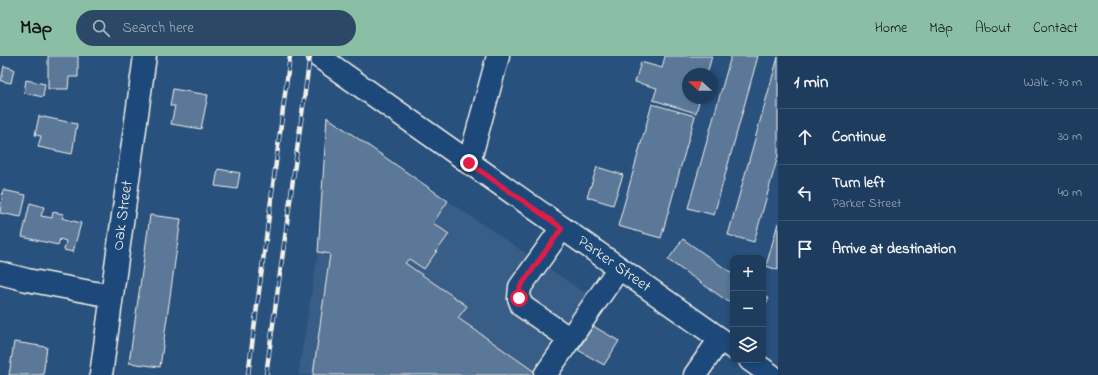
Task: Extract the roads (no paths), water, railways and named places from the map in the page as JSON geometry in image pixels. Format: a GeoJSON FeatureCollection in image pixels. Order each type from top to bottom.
{"type":"FeatureCollection","features":[{"type":"Feature","properties":{"kind":"street","name":"Oak Street"},"geometry":{"type":"LineString","coordinates":[[101,375],[144,56]]}},
{"type":"Feature","properties":{"kind":"street","name":"Parker Street"},"geometry":{"type":"LineString","coordinates":[[318,56],[726,344]]}},
{"type":"Feature","properties":{"kind":"street"},"geometry":{"type":"LineString","coordinates":[[469,163],[498,56]]}},
{"type":"Feature","properties":{"kind":"street"},"geometry":{"type":"LineString","coordinates":[[562,228],[520,287],[519,298],[522,306],[570,339]]}},
{"type":"Feature","properties":{"kind":"street"},"geometry":{"type":"LineString","coordinates":[[545,375],[619,268]]}},
{"type":"Feature","properties":{"kind":"street"},"geometry":{"type":"LineString","coordinates":[[0,273],[27,280],[111,296]]}},
{"type":"Feature","properties":{"kind":"street"},"geometry":{"type":"LineString","coordinates":[[695,375],[726,344]]}},
{"type":"Feature","properties":{"kind":"railway"},"geometry":{"type":"LineString","coordinates":[[248,375],[290,56]]}},
{"type":"Feature","properties":{"kind":"railway"},"geometry":{"type":"LineString","coordinates":[[266,375],[310,56]]}}]}
